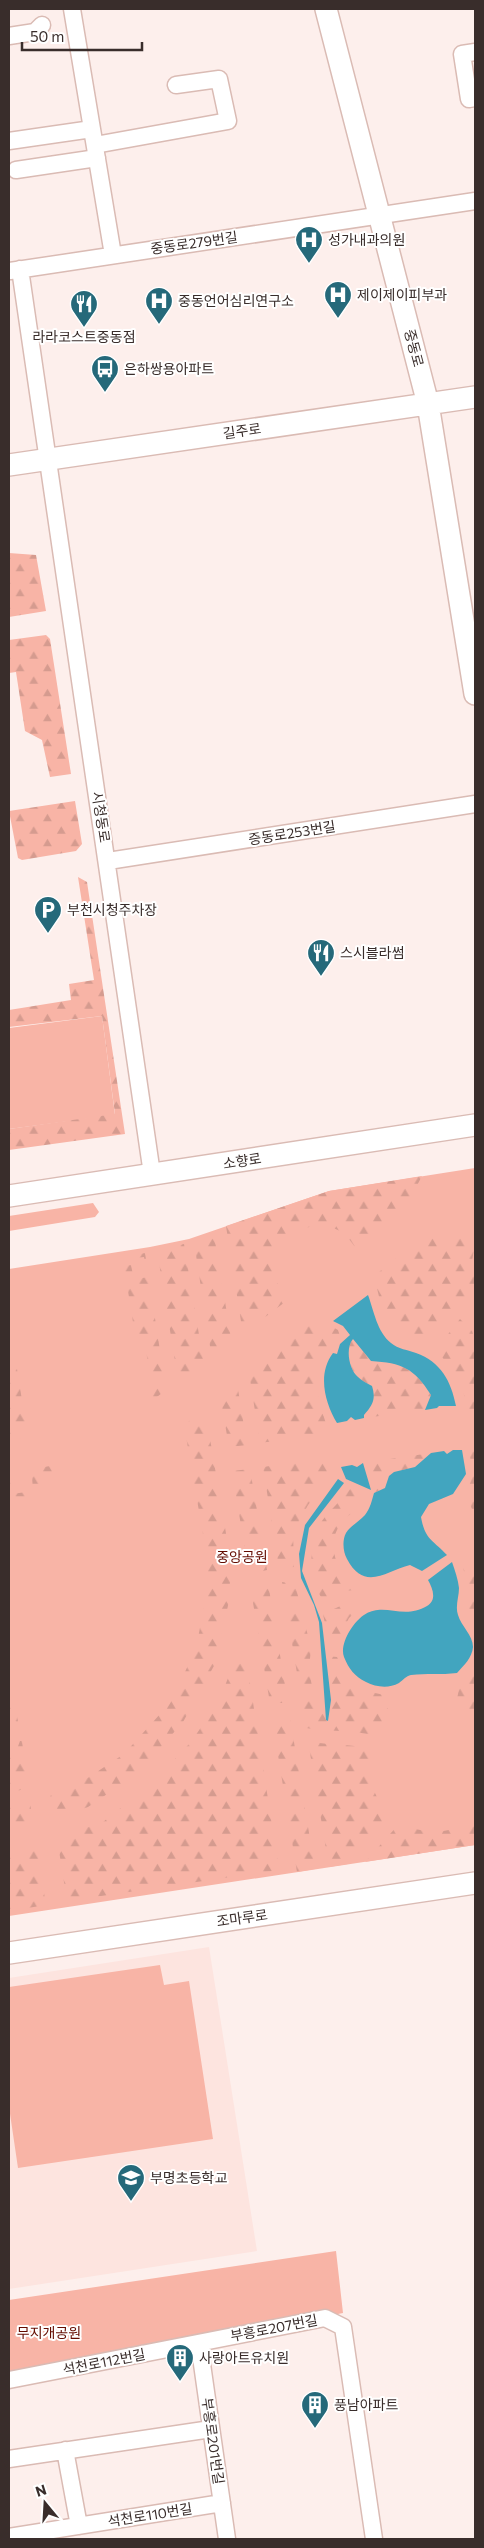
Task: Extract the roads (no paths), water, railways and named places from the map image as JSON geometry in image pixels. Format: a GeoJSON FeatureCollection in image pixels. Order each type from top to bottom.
{"type":"FeatureCollection","features":[{"type":"Feature","properties":{"kind":"street"},"geometry":{"type":"LineString","coordinates":[[72,9],[113,255]]}},
{"type":"Feature","properties":{"kind":"street","name":"중동로"},"geometry":{"type":"LineString","coordinates":[[326,9],[428,404],[472,644],[475,694]]}},
{"type":"Feature","properties":{"kind":"street"},"geometry":{"type":"LineString","coordinates":[[9,36],[35,32],[42,25]]}},
{"type":"Feature","properties":{"kind":"street"},"geometry":{"type":"LineString","coordinates":[[475,52],[462,54],[469,99],[475,98]]}},
{"type":"Feature","properties":{"kind":"street"},"geometry":{"type":"LineString","coordinates":[[16,170],[95,144],[228,121],[219,79],[176,86]]}},
{"type":"Feature","properties":{"kind":"street"},"geometry":{"type":"LineString","coordinates":[[9,141],[95,144]]}},
{"type":"Feature","properties":{"kind":"street","name":"중동로279번길"},"geometry":{"type":"LineString","coordinates":[[14,270],[475,201]]}},
{"type":"Feature","properties":{"kind":"street","name":"시청동로"},"geometry":{"type":"LineString","coordinates":[[14,270],[47,460],[108,861],[152,1174]]}},
{"type":"Feature","properties":{"kind":"street","name":"길주로"},"geometry":{"type":"LineString","coordinates":[[9,465],[475,397]]}},
{"type":"Feature","properties":{"kind":"street","name":"중동로253번길"},"geometry":{"type":"LineString","coordinates":[[108,861],[475,804]]}},
{"type":"Feature","properties":{"kind":"street","name":"소향로"},"geometry":{"type":"LineString","coordinates":[[9,1196],[475,1125]]}},
{"type":"Feature","properties":{"kind":"street","name":"조마루로"},"geometry":{"type":"LineString","coordinates":[[9,1953],[475,1882]]}},
{"type":"Feature","properties":{"kind":"street","name":"부흥로207번길"},"geometry":{"type":"LineString","coordinates":[[199,2343],[325,2318],[343,2327],[374,2539]]}},
{"type":"Feature","properties":{"kind":"street","name":"석천로112번길"},"geometry":{"type":"LineString","coordinates":[[9,2380],[199,2343]]}},
{"type":"Feature","properties":{"kind":"street","name":"부흥로201번길"},"geometry":{"type":"LineString","coordinates":[[199,2343],[227,2539]]}},
{"type":"Feature","properties":{"kind":"street"},"geometry":{"type":"LineString","coordinates":[[9,2459],[211,2429]]}},
{"type":"Feature","properties":{"kind":"street"},"geometry":{"type":"LineString","coordinates":[[66,2450],[78,2526]]}},
{"type":"Feature","properties":{"kind":"street","name":"석천로110번길"},"geometry":{"type":"LineString","coordinates":[[9,2537],[55,2534],[78,2526],[222,2504]]}},
{"type":"Feature","properties":{"kind":"water"},"geometry":{"type":"Polygon","coordinates":[[[368,1295],[382,1333],[397,1347],[425,1357],[438,1367],[448,1381],[456,1406],[439,1406],[425,1410],[431,1395],[413,1373],[391,1363],[371,1361],[353,1339],[349,1348],[350,1364],[358,1377],[372,1386],[374,1398],[364,1418],[355,1420],[351,1417],[347,1421],[337,1423],[326,1398],[324,1388],[325,1370],[333,1353],[337,1354],[340,1344],[350,1335],[343,1326],[333,1321],[368,1295]]]}},
{"type":"Feature","properties":{"kind":"water"},"geometry":{"type":"Polygon","coordinates":[[[453,1450],[462,1450],[466,1474],[453,1494],[429,1504],[421,1517],[427,1535],[447,1555],[422,1571],[410,1565],[377,1577],[361,1575],[347,1559],[344,1550],[344,1539],[348,1530],[367,1513],[374,1493],[385,1488],[389,1476],[394,1472],[415,1467],[431,1453],[444,1451],[447,1454],[453,1450]]]}},
{"type":"Feature","properties":{"kind":"water"},"geometry":{"type":"Polygon","coordinates":[[[363,1463],[371,1490],[346,1479],[341,1467],[352,1465],[357,1467],[363,1463]]]}},
{"type":"Feature","properties":{"kind":"water"},"geometry":{"type":"Polygon","coordinates":[[[338,1479],[344,1483],[309,1528],[302,1571],[322,1623],[331,1700],[328,1721],[326,1720],[319,1622],[314,1605],[301,1578],[299,1554],[305,1525],[338,1479]]]}},
{"type":"Feature","properties":{"kind":"water"},"geometry":{"type":"Polygon","coordinates":[[[452,1562],[459,1588],[457,1612],[473,1647],[471,1655],[457,1673],[411,1675],[395,1685],[382,1687],[366,1682],[352,1672],[343,1651],[349,1632],[359,1620],[368,1613],[377,1610],[406,1612],[416,1611],[427,1606],[433,1598],[433,1591],[428,1580],[452,1562]]]}},
{"type":"Feature","properties":{"kind":"place","name":"성가내과의원"},"geometry":{"type":"Point","coordinates":[309,264]}},
{"type":"Feature","properties":{"kind":"place","name":"제이제이피부과"},"geometry":{"type":"Point","coordinates":[338,319]}},
{"type":"Feature","properties":{"kind":"place","name":"중동언어심리연구소"},"geometry":{"type":"Point","coordinates":[159,325]}},
{"type":"Feature","properties":{"kind":"place","name":"라라코스트중동점"},"geometry":{"type":"Point","coordinates":[84,328]}},
{"type":"Feature","properties":{"kind":"place","name":"은하쌍용아파트"},"geometry":{"type":"Point","coordinates":[105,393]}},
{"type":"Feature","properties":{"kind":"place","name":"부천시청주차장"},"geometry":{"type":"Point","coordinates":[48,934]}},
{"type":"Feature","properties":{"kind":"place","name":"스시블라썸"},"geometry":{"type":"Point","coordinates":[321,977]}},
{"type":"Feature","properties":{"kind":"place","name":"부명초등학교"},"geometry":{"type":"Point","coordinates":[131,2202]}},
{"type":"Feature","properties":{"kind":"place","name":"사랑아트유치원"},"geometry":{"type":"Point","coordinates":[180,2382]}},
{"type":"Feature","properties":{"kind":"place","name":"풍남아파트"},"geometry":{"type":"Point","coordinates":[315,2429]}},
{"type":"Feature","properties":{"kind":"park label","name":"중앙공원"},"geometry":{"type":"Point","coordinates":[242,1557]}},
{"type":"Feature","properties":{"kind":"park label","name":"무지개공원"},"geometry":{"type":"Point","coordinates":[49,2333]}}]}
